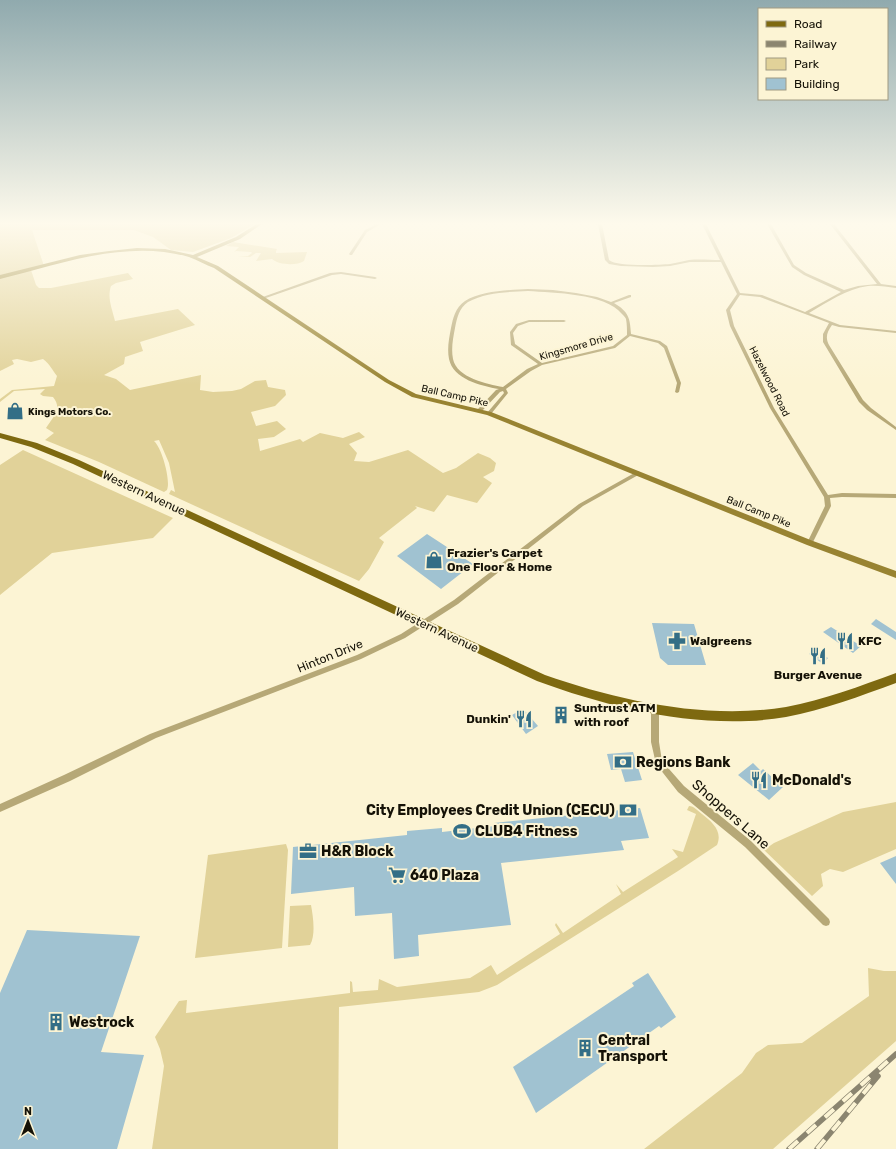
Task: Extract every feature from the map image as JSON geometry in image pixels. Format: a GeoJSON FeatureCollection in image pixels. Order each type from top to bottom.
{"type":"FeatureCollection","features":[{"type":"Feature","properties":{"kind":"main road","name":"Western Avenue"},"geometry":{"type":"LineString","coordinates":[[0,435],[41,448],[76,462],[556,684],[611,699],[684,713],[721,715],[771,714],[810,707],[838,699],[896,678]]}},
{"type":"Feature","properties":{"kind":"street","name":"Ball Camp Pike"},"geometry":{"type":"LineString","coordinates":[[233,278],[399,389],[421,398],[489,412],[810,543],[896,575]]}},
{"type":"Feature","properties":{"kind":"street"},"geometry":{"type":"LineString","coordinates":[[262,298],[321,278]]}},
{"type":"Feature","properties":{"kind":"street"},"geometry":{"type":"LineString","coordinates":[[731,278],[739,294],[761,296],[839,326],[896,332]]}},
{"type":"Feature","properties":{"kind":"street"},"geometry":{"type":"LineString","coordinates":[[813,278],[845,292]]}},
{"type":"Feature","properties":{"kind":"street"},"geometry":{"type":"LineString","coordinates":[[875,278],[880,284]]}},
{"type":"Feature","properties":{"kind":"street"},"geometry":{"type":"LineString","coordinates":[[806,313],[857,286],[880,284],[896,287]]}},
{"type":"Feature","properties":{"kind":"street","name":"Kingsmore Drive"},"geometry":{"type":"LineString","coordinates":[[480,410],[498,391],[504,389],[529,370],[541,364],[614,347],[629,334],[630,324],[628,319],[612,303],[591,296],[571,292],[508,291],[483,294],[466,300],[458,308],[454,321],[450,353],[452,363],[467,377],[504,389]]}},
{"type":"Feature","properties":{"kind":"street","name":"Hazelwood Road"},"geometry":{"type":"LineString","coordinates":[[739,294],[728,310],[732,326],[772,408],[827,497]]}},
{"type":"Feature","properties":{"kind":"street"},"geometry":{"type":"LineString","coordinates":[[612,303],[630,296]]}},
{"type":"Feature","properties":{"kind":"street"},"geometry":{"type":"LineString","coordinates":[[541,364],[513,345],[511,333],[517,325],[529,321],[564,321]]}},
{"type":"Feature","properties":{"kind":"street"},"geometry":{"type":"LineString","coordinates":[[831,323],[823,338],[861,401],[869,409],[896,429]]}},
{"type":"Feature","properties":{"kind":"street"},"geometry":{"type":"LineString","coordinates":[[629,334],[659,342],[666,347],[679,383],[677,392]]}},
{"type":"Feature","properties":{"kind":"street","name":"Kingsmore Drive"},"geometry":{"type":"LineString","coordinates":[[489,412],[506,393],[504,389]]}},
{"type":"Feature","properties":{"kind":"street","name":"Hinton Drive"},"geometry":{"type":"LineString","coordinates":[[0,808],[68,778],[152,736],[360,657],[403,636],[424,624],[456,602],[582,505],[638,472]]}},
{"type":"Feature","properties":{"kind":"street"},"geometry":{"type":"LineString","coordinates":[[810,543],[828,506],[827,497],[842,495],[896,496]]}},
{"type":"Feature","properties":{"kind":"street","name":"Shoppers Lane"},"geometry":{"type":"LineString","coordinates":[[654,708],[655,742],[659,762],[681,789],[748,844],[826,922]]}},
{"type":"Feature","properties":{"kind":"green space"},"geometry":{"type":"Polygon","coordinates":[[[0,278],[34,278],[36,285],[39,288],[51,288],[104,278],[132,278],[133,279],[116,283],[111,286],[110,299],[115,321],[178,309],[195,325],[140,342],[143,351],[125,357],[124,364],[104,375],[116,379],[130,390],[201,375],[200,390],[213,392],[241,389],[255,381],[266,380],[268,387],[285,390],[286,395],[275,406],[251,412],[256,426],[277,421],[286,429],[274,437],[258,439],[260,451],[300,439],[303,442],[320,433],[343,438],[359,432],[365,437],[349,444],[357,453],[354,461],[369,462],[408,450],[443,473],[456,468],[478,453],[490,458],[496,463],[494,471],[483,477],[492,483],[477,503],[447,495],[434,512],[415,506],[417,508],[379,538],[384,542],[369,569],[359,581],[169,494],[171,490],[175,492],[169,463],[159,440],[154,441],[163,457],[168,480],[167,490],[164,492],[99,462],[45,440],[54,433],[46,428],[56,413],[57,405],[53,397],[43,396],[40,394],[45,389],[14,391],[0,402],[0,399],[12,390],[54,386],[57,376],[43,359],[31,362],[17,359],[12,360],[14,364],[0,371],[0,278]]]}},
{"type":"Feature","properties":{"kind":"green space"},"geometry":{"type":"Polygon","coordinates":[[[23,450],[173,518],[153,538],[52,553],[0,595],[0,465],[23,450]]]}},
{"type":"Feature","properties":{"kind":"green space"},"geometry":{"type":"Polygon","coordinates":[[[896,802],[896,849],[843,872],[830,869],[821,874],[823,886],[812,896],[764,850],[774,843],[843,812],[896,802]]]}},
{"type":"Feature","properties":{"kind":"green space"},"geometry":{"type":"Polygon","coordinates":[[[689,806],[696,809],[716,827],[719,835],[717,845],[497,985],[479,992],[339,1007],[338,1149],[152,1149],[164,1066],[160,1049],[155,1037],[179,1001],[187,1000],[186,1013],[350,993],[350,981],[352,982],[353,992],[378,990],[379,979],[397,987],[470,978],[491,965],[497,975],[560,934],[555,925],[556,923],[563,933],[621,894],[616,884],[623,892],[678,857],[672,849],[683,852],[696,814],[687,810],[689,806]]]}},
{"type":"Feature","properties":{"kind":"green space"},"geometry":{"type":"Polygon","coordinates":[[[286,844],[288,850],[282,948],[195,958],[208,855],[286,844]]]}},
{"type":"Feature","properties":{"kind":"green space"},"geometry":{"type":"Polygon","coordinates":[[[311,905],[313,936],[310,945],[288,947],[290,906],[311,905]]]}},
{"type":"Feature","properties":{"kind":"green space"},"geometry":{"type":"Polygon","coordinates":[[[868,968],[884,971],[896,971],[896,1041],[773,1149],[644,1149],[742,1073],[756,1053],[768,1045],[802,1043],[869,996],[868,968]]]}},
{"type":"Feature","properties":{"kind":"building","name":"Frazier's Carpet One Floor & Home"},"geometry":{"type":"Polygon","coordinates":[[[427,534],[473,564],[441,589],[397,556],[427,534]]]}},
{"type":"Feature","properties":{"kind":"building"},"geometry":{"type":"Polygon","coordinates":[[[876,619],[896,632],[896,640],[871,624],[876,619]]]}},
{"type":"Feature","properties":{"kind":"building","name":"Walgreens"},"geometry":{"type":"Polygon","coordinates":[[[652,623],[694,624],[706,665],[668,665],[660,658],[652,623]]]}},
{"type":"Feature","properties":{"kind":"building","name":"KFC"},"geometry":{"type":"Polygon","coordinates":[[[831,627],[861,646],[853,653],[823,632],[831,627]]]}},
{"type":"Feature","properties":{"kind":"building","name":"Burger Avenue"},"geometry":{"type":"Polygon","coordinates":[[[813,649],[828,658],[823,664],[809,654],[813,649]]]}},
{"type":"Feature","properties":{"kind":"building","name":"Dunkin'"},"geometry":{"type":"Polygon","coordinates":[[[521,710],[522,712],[525,711],[538,726],[526,734],[512,715],[521,710]]]}},
{"type":"Feature","properties":{"kind":"building","name":"Regions Bank"},"geometry":{"type":"Polygon","coordinates":[[[633,752],[642,780],[625,782],[621,769],[611,770],[607,754],[633,752]]]}},
{"type":"Feature","properties":{"kind":"building","name":"McDonald's"},"geometry":{"type":"Polygon","coordinates":[[[753,763],[761,771],[763,769],[783,787],[769,800],[738,775],[753,763]]]}},
{"type":"Feature","properties":{"kind":"building","name":"640 Plaza"},"geometry":{"type":"Polygon","coordinates":[[[640,808],[649,838],[621,841],[624,850],[501,863],[511,925],[418,935],[419,956],[394,959],[392,913],[355,916],[354,887],[291,894],[293,847],[407,835],[407,831],[442,828],[442,832],[495,826],[494,823],[640,808]]]}},
{"type":"Feature","properties":{"kind":"building"},"geometry":{"type":"Polygon","coordinates":[[[896,856],[896,884],[880,863],[896,856]]]}},
{"type":"Feature","properties":{"kind":"building","name":"Westrock"},"geometry":{"type":"Polygon","coordinates":[[[27,930],[140,936],[101,1052],[144,1055],[117,1149],[0,1149],[0,993],[27,930]]]}},
{"type":"Feature","properties":{"kind":"building","name":"Central Transport"},"geometry":{"type":"Polygon","coordinates":[[[648,973],[676,1017],[661,1028],[659,1026],[536,1113],[513,1067],[634,986],[632,983],[648,973]]]}},
{"type":"Feature","properties":{"kind":"railway"},"geometry":{"type":"LineString","coordinates":[[789,1149],[896,1054]]}},
{"type":"Feature","properties":{"kind":"railway"},"geometry":{"type":"LineString","coordinates":[[817,1149],[878,1076]]}},
{"type":"Feature","properties":{"kind":"place","name":"Kings Motors Co."},"geometry":{"type":"Point","coordinates":[15,411]}},
{"type":"Feature","properties":{"kind":"place","name":"Frazier's Carpet One Floor & Home"},"geometry":{"type":"Point","coordinates":[434,560]}},
{"type":"Feature","properties":{"kind":"place","name":"Walgreens"},"geometry":{"type":"Point","coordinates":[677,641]}},
{"type":"Feature","properties":{"kind":"place","name":"KFC"},"geometry":{"type":"Point","coordinates":[845,641]}},
{"type":"Feature","properties":{"kind":"place","name":"Burger Avenue"},"geometry":{"type":"Point","coordinates":[818,656]}},
{"type":"Feature","properties":{"kind":"place","name":"Suntrust ATM with roof"},"geometry":{"type":"Point","coordinates":[561,715]}},
{"type":"Feature","properties":{"kind":"place","name":"Dunkin'"},"geometry":{"type":"Point","coordinates":[524,719]}},
{"type":"Feature","properties":{"kind":"place","name":"Regions Bank"},"geometry":{"type":"Point","coordinates":[623,762]}},
{"type":"Feature","properties":{"kind":"place","name":"McDonald's"},"geometry":{"type":"Point","coordinates":[759,780]}},
{"type":"Feature","properties":{"kind":"place","name":"City Employees Credit Union (CECU)"},"geometry":{"type":"Point","coordinates":[628,810]}},
{"type":"Feature","properties":{"kind":"place","name":"CLUB4 Fitness"},"geometry":{"type":"Point","coordinates":[462,831]}},
{"type":"Feature","properties":{"kind":"place","name":"H&R Block"},"geometry":{"type":"Point","coordinates":[308,851]}},
{"type":"Feature","properties":{"kind":"place","name":"640 Plaza"},"geometry":{"type":"Point","coordinates":[397,875]}},
{"type":"Feature","properties":{"kind":"place","name":"Westrock"},"geometry":{"type":"Point","coordinates":[56,1022]}},
{"type":"Feature","properties":{"kind":"place","name":"Central Transport"},"geometry":{"type":"Point","coordinates":[585,1048]}}]}
